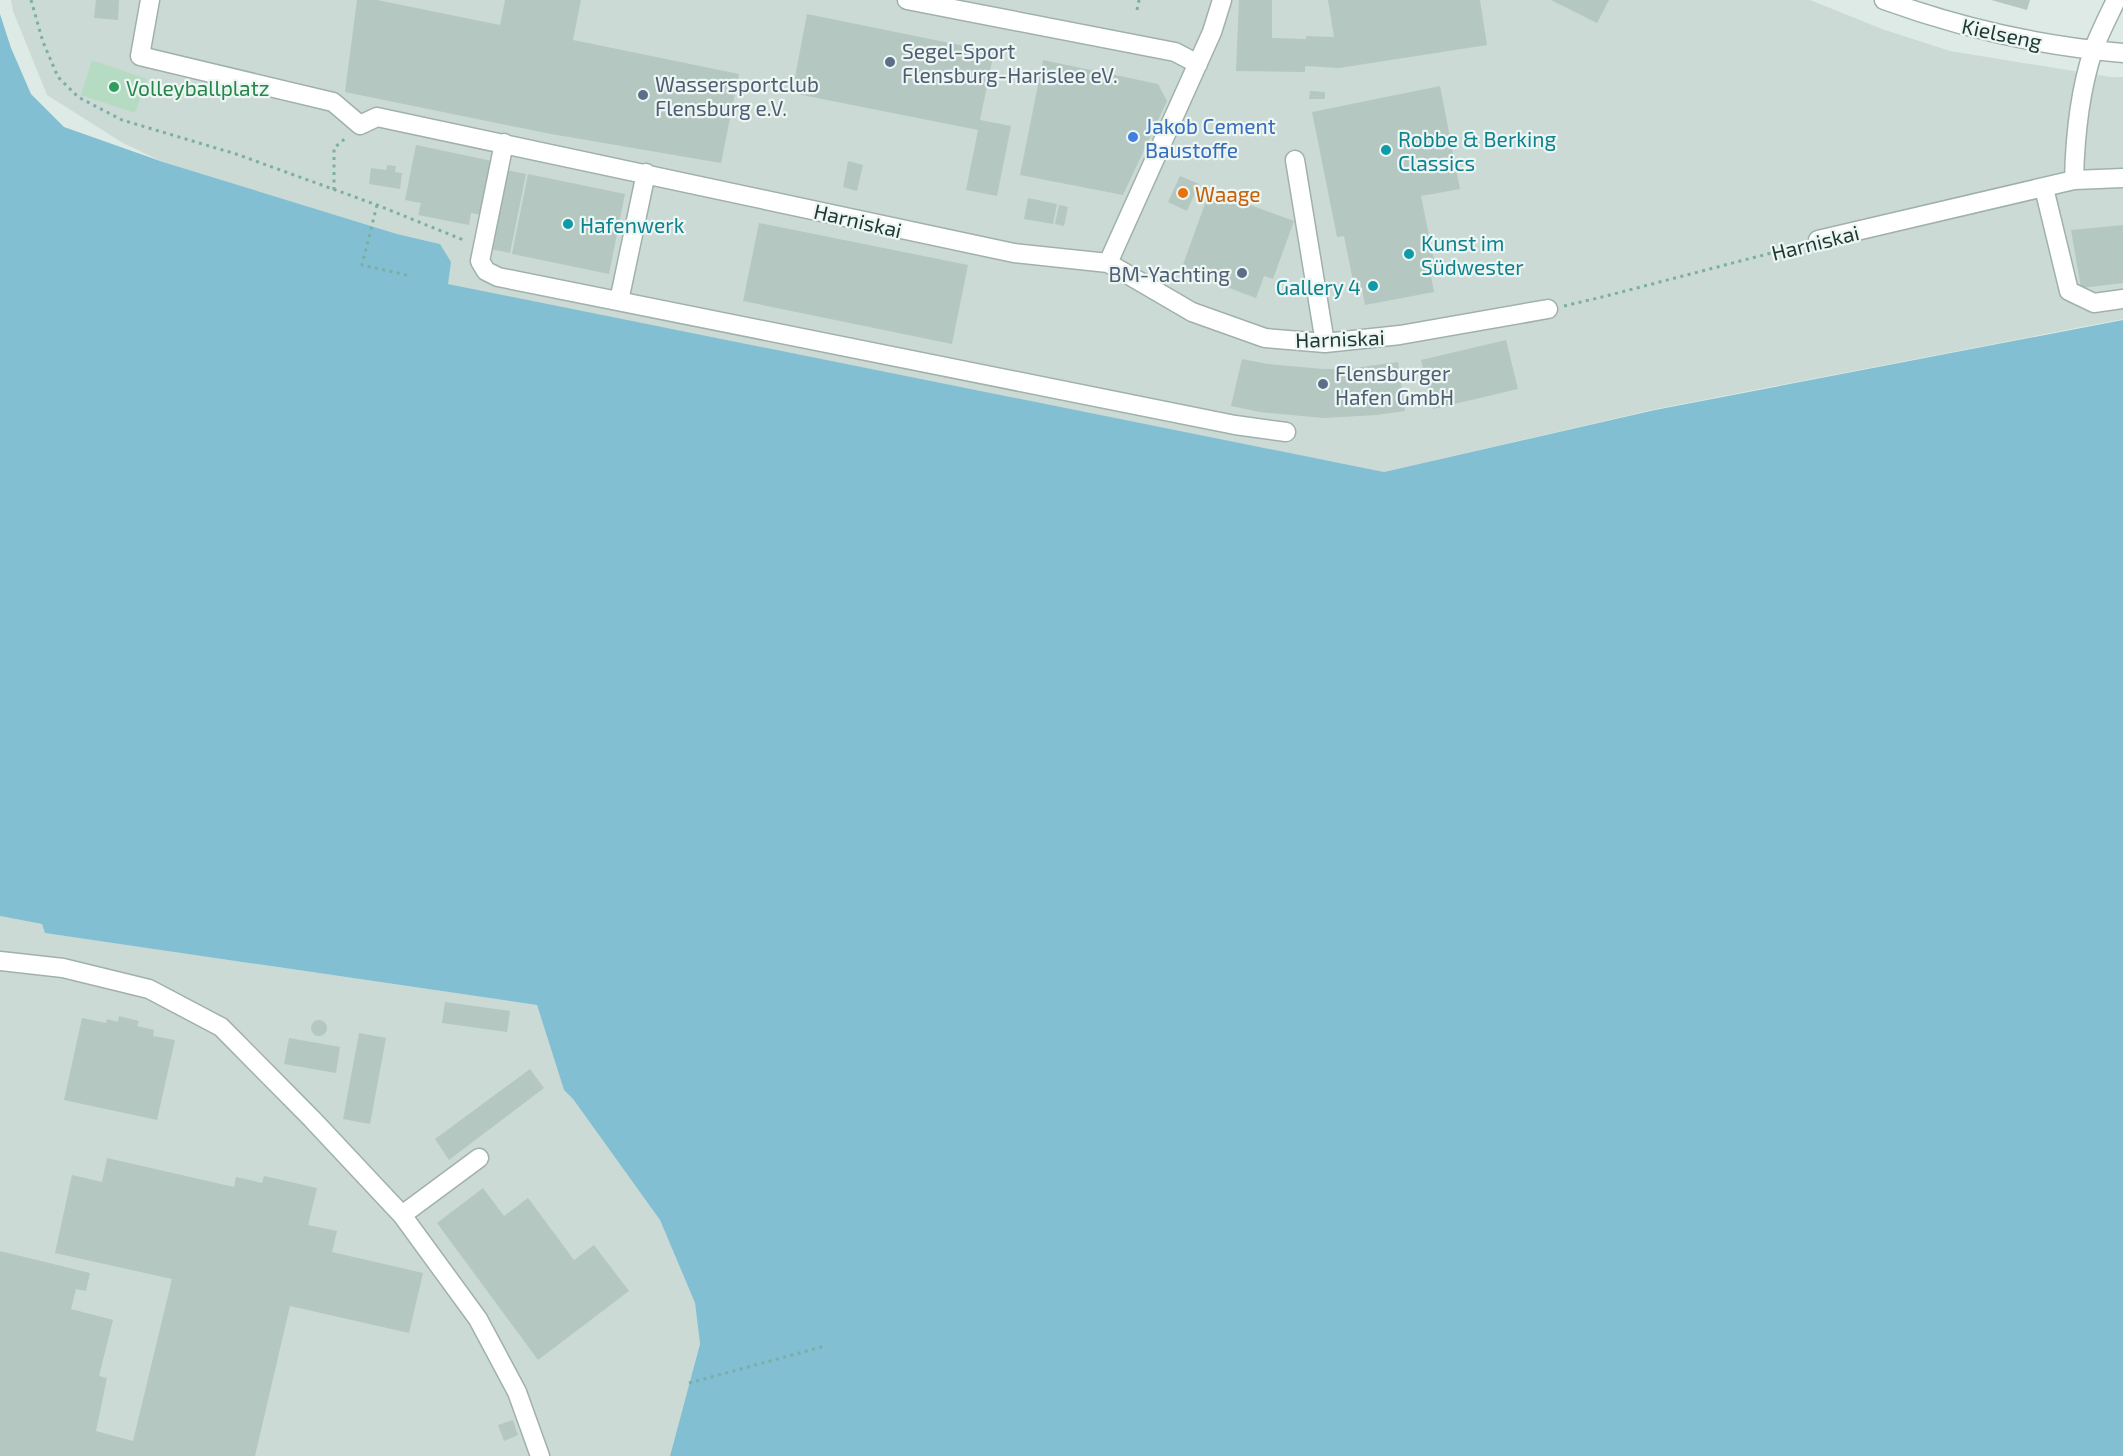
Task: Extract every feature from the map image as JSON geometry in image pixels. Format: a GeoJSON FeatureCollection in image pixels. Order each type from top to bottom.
{"type":"FeatureCollection","features":[{"type":"Feature","properties":{"kind":"street"},"geometry":{"type":"LineString","coordinates":[[150,0],[140,56],[333,102],[360,125]]}},
{"type":"Feature","properties":{"kind":"street"},"geometry":{"type":"LineString","coordinates":[[907,0],[1175,52],[1198,64]]}},
{"type":"Feature","properties":{"kind":"street"},"geometry":{"type":"LineString","coordinates":[[1108,263],[1212,32],[1222,0]]}},
{"type":"Feature","properties":{"kind":"street","name":"Kielseng"},"geometry":{"type":"LineString","coordinates":[[1884,0],[1937,19],[2010,37],[2123,53]]}},
{"type":"Feature","properties":{"kind":"street"},"geometry":{"type":"LineString","coordinates":[[2074,180],[2075,146],[2082,89],[2093,50],[2116,0]]}},
{"type":"Feature","properties":{"kind":"street","name":"Harniskai"},"geometry":{"type":"LineString","coordinates":[[360,125],[377,117],[1002,250],[1108,263],[1192,312],[1264,338],[1325,342],[1400,335],[1548,309]]}},
{"type":"Feature","properties":{"kind":"street"},"geometry":{"type":"LineString","coordinates":[[504,143],[480,261],[486,271],[498,277],[1235,425],[1286,432]]}},
{"type":"Feature","properties":{"kind":"street"},"geometry":{"type":"LineString","coordinates":[[1295,160],[1325,342]]}},
{"type":"Feature","properties":{"kind":"street"},"geometry":{"type":"LineString","coordinates":[[620,301],[646,173]]}},
{"type":"Feature","properties":{"kind":"street","name":"Harniskai"},"geometry":{"type":"LineString","coordinates":[[1818,240],[2074,180],[2123,178]]}},
{"type":"Feature","properties":{"kind":"street"},"geometry":{"type":"LineString","coordinates":[[2044,188],[2069,291],[2094,303],[2123,299]]}},
{"type":"Feature","properties":{"kind":"street"},"geometry":{"type":"LineString","coordinates":[[0,961],[63,968],[149,989],[221,1027],[402,1215],[478,1319],[517,1392],[540,1456]]}},
{"type":"Feature","properties":{"kind":"street"},"geometry":{"type":"LineString","coordinates":[[402,1215],[479,1158]]}},
{"type":"Feature","properties":{"kind":"path"},"geometry":{"type":"LineString","coordinates":[[31,0],[43,42],[58,77],[78,97],[122,120],[236,154],[377,205],[482,248]]}},
{"type":"Feature","properties":{"kind":"path"},"geometry":{"type":"LineString","coordinates":[[1137,10],[1139,0]]}},
{"type":"Feature","properties":{"kind":"path"},"geometry":{"type":"LineString","coordinates":[[334,190],[334,148],[360,125]]}},
{"type":"Feature","properties":{"kind":"path"},"geometry":{"type":"LineString","coordinates":[[377,205],[362,265],[411,276]]}},
{"type":"Feature","properties":{"kind":"path","name":"Harniskai"},"geometry":{"type":"LineString","coordinates":[[1548,309],[1818,240]]}},
{"type":"Feature","properties":{"kind":"path"},"geometry":{"type":"LineString","coordinates":[[689,1383],[825,1346]]}},
{"type":"Feature","properties":{"kind":"shaded area"},"geometry":{"type":"Polygon","coordinates":[[[11,0],[1810,0],[1882,29],[1950,51],[2110,77],[2123,77],[2123,319],[1656,409],[1384,472],[447,284],[440,244],[397,234],[163,162],[123,143],[47,95],[13,11],[11,0]]]}},
{"type":"Feature","properties":{"kind":"shaded area"},"geometry":{"type":"Polygon","coordinates":[[[0,916],[42,924],[46,933],[537,1005],[564,1090],[573,1099],[660,1220],[695,1303],[700,1344],[670,1456],[0,1456],[0,916]]]}},
{"type":"Feature","properties":{"kind":"green space","name":"Volleyballplatz"},"geometry":{"type":"Polygon","coordinates":[[[92,60],[147,79],[135,113],[81,95],[92,60]]]}},
{"type":"Feature","properties":{"kind":"water"},"geometry":{"type":"Polygon","coordinates":[[[0,14],[11,48],[31,94],[64,127],[163,162],[397,234],[440,244],[451,262],[448,284],[1384,472],[1655,410],[2123,320],[2123,1456],[670,1456],[700,1344],[695,1303],[660,1220],[573,1099],[564,1090],[537,1005],[45,933],[42,924],[0,916],[0,14]]]}},
{"type":"Feature","properties":{"kind":"building"},"geometry":{"type":"Polygon","coordinates":[[[96,0],[119,0],[118,20],[94,18],[96,0]]]}},
{"type":"Feature","properties":{"kind":"building"},"geometry":{"type":"Polygon","coordinates":[[[357,0],[377,0],[500,25],[505,0],[581,0],[573,40],[739,74],[721,163],[551,134],[345,92],[357,0]]]}},
{"type":"Feature","properties":{"kind":"building"},"geometry":{"type":"Polygon","coordinates":[[[1239,0],[1272,0],[1272,38],[1306,39],[1306,36],[1334,37],[1328,0],[1480,0],[1487,45],[1339,68],[1305,66],[1305,72],[1236,71],[1239,0]]]}},
{"type":"Feature","properties":{"kind":"building"},"geometry":{"type":"Polygon","coordinates":[[[1551,0],[1609,0],[1597,23],[1551,0]]]}},
{"type":"Feature","properties":{"kind":"building"},"geometry":{"type":"Polygon","coordinates":[[[1991,0],[2030,0],[2027,10],[1991,0]]]}},
{"type":"Feature","properties":{"kind":"building"},"geometry":{"type":"Polygon","coordinates":[[[807,14],[994,52],[980,120],[1011,126],[997,196],[966,190],[978,130],[792,93],[807,14]]]}},
{"type":"Feature","properties":{"kind":"building"},"geometry":{"type":"Polygon","coordinates":[[[1043,60],[1158,84],[1167,101],[1123,195],[1020,175],[1043,60]]]}},
{"type":"Feature","properties":{"kind":"building","name":"Robbe & Berking Classics"},"geometry":{"type":"Polygon","coordinates":[[[1440,86],[1460,189],[1421,196],[1437,275],[1431,276],[1434,292],[1365,305],[1362,290],[1355,291],[1344,236],[1337,237],[1312,112],[1440,86]]]}},
{"type":"Feature","properties":{"kind":"building"},"geometry":{"type":"Polygon","coordinates":[[[1310,91],[1325,92],[1325,99],[1309,99],[1310,91]]]}},
{"type":"Feature","properties":{"kind":"building"},"geometry":{"type":"Polygon","coordinates":[[[416,145],[492,161],[481,215],[471,213],[469,225],[418,215],[421,203],[405,200],[416,145]]]}},
{"type":"Feature","properties":{"kind":"building"},"geometry":{"type":"Polygon","coordinates":[[[848,161],[863,165],[857,191],[843,187],[848,161]]]}},
{"type":"Feature","properties":{"kind":"building"},"geometry":{"type":"Polygon","coordinates":[[[387,165],[396,166],[395,172],[402,173],[400,189],[369,184],[371,168],[386,170],[387,165]]]}},
{"type":"Feature","properties":{"kind":"building"},"geometry":{"type":"Polygon","coordinates":[[[507,170],[526,174],[510,253],[490,249],[507,170]]]}},
{"type":"Feature","properties":{"kind":"building","name":"Hafenwerk"},"geometry":{"type":"Polygon","coordinates":[[[528,174],[625,194],[609,274],[512,254],[528,174]]]}},
{"type":"Feature","properties":{"kind":"building"},"geometry":{"type":"Polygon","coordinates":[[[1180,176],[1199,184],[1187,211],[1168,202],[1180,176]]]}},
{"type":"Feature","properties":{"kind":"building"},"geometry":{"type":"Polygon","coordinates":[[[1210,190],[1294,221],[1273,279],[1264,276],[1256,298],[1181,270],[1210,190]]]}},
{"type":"Feature","properties":{"kind":"building"},"geometry":{"type":"Polygon","coordinates":[[[1028,198],[1057,204],[1053,224],[1024,219],[1028,198]]]}},
{"type":"Feature","properties":{"kind":"building"},"geometry":{"type":"Polygon","coordinates":[[[1059,205],[1068,207],[1064,226],[1055,224],[1059,205]]]}},
{"type":"Feature","properties":{"kind":"building"},"geometry":{"type":"Polygon","coordinates":[[[759,223],[968,265],[952,344],[743,301],[759,223]]]}},
{"type":"Feature","properties":{"kind":"building"},"geometry":{"type":"Polygon","coordinates":[[[2123,225],[2123,283],[2081,288],[2071,230],[2123,225]]]}},
{"type":"Feature","properties":{"kind":"building"},"geometry":{"type":"Polygon","coordinates":[[[1506,340],[1518,389],[1433,409],[1421,360],[1506,340]]]}},
{"type":"Feature","properties":{"kind":"building"},"geometry":{"type":"Polygon","coordinates":[[[1242,359],[1323,369],[1346,369],[1398,362],[1405,411],[1323,418],[1260,412],[1231,406],[1242,359]]]}},
{"type":"Feature","properties":{"kind":"building"},"geometry":{"type":"Polygon","coordinates":[[[445,1002],[510,1011],[507,1032],[442,1023],[445,1002]]]}},
{"type":"Feature","properties":{"kind":"building"},"geometry":{"type":"Polygon","coordinates":[[[119,1016],[139,1021],[137,1026],[154,1030],[153,1036],[175,1040],[157,1120],[64,1100],[82,1018],[106,1023],[107,1019],[118,1022],[119,1016]]]}},
{"type":"Feature","properties":{"kind":"building"},"geometry":{"type":"Polygon","coordinates":[[[316,1020],[322,1020],[327,1028],[325,1034],[316,1036],[311,1031],[311,1025],[316,1020]]]}},
{"type":"Feature","properties":{"kind":"building"},"geometry":{"type":"Polygon","coordinates":[[[359,1033],[386,1038],[370,1124],[343,1119],[359,1033]]]}},
{"type":"Feature","properties":{"kind":"building"},"geometry":{"type":"Polygon","coordinates":[[[289,1038],[340,1047],[336,1073],[284,1064],[289,1038]]]}},
{"type":"Feature","properties":{"kind":"building"},"geometry":{"type":"Polygon","coordinates":[[[530,1069],[544,1088],[449,1160],[435,1139],[530,1069]]]}},
{"type":"Feature","properties":{"kind":"building"},"geometry":{"type":"Polygon","coordinates":[[[107,1158],[234,1187],[236,1177],[262,1183],[264,1176],[317,1188],[308,1225],[337,1231],[332,1252],[423,1273],[409,1333],[290,1306],[255,1456],[0,1456],[0,1251],[90,1273],[86,1291],[76,1289],[71,1309],[113,1320],[99,1376],[107,1378],[96,1431],[133,1441],[172,1279],[55,1253],[72,1175],[102,1182],[107,1158]]]}},
{"type":"Feature","properties":{"kind":"building"},"geometry":{"type":"Polygon","coordinates":[[[483,1188],[504,1216],[528,1198],[574,1260],[594,1245],[629,1291],[538,1360],[437,1223],[483,1188]]]}},
{"type":"Feature","properties":{"kind":"building"},"geometry":{"type":"Polygon","coordinates":[[[513,1420],[518,1435],[504,1441],[498,1425],[513,1420]]]}},
{"type":"Feature","properties":{"kind":"place","name":"Segel-Sport Flensburg-Harislee eV."},"geometry":{"type":"Point","coordinates":[890,62]}},
{"type":"Feature","properties":{"kind":"place","name":"Volleyballplatz"},"geometry":{"type":"Point","coordinates":[114,87]}},
{"type":"Feature","properties":{"kind":"place","name":"Wassersportclub Flensburg e.V."},"geometry":{"type":"Point","coordinates":[643,95]}},
{"type":"Feature","properties":{"kind":"place","name":"Jakob Cement Baustoffe"},"geometry":{"type":"Point","coordinates":[1133,137]}},
{"type":"Feature","properties":{"kind":"place","name":"Robbe & Berking Classics"},"geometry":{"type":"Point","coordinates":[1386,150]}},
{"type":"Feature","properties":{"kind":"place","name":"Waage"},"geometry":{"type":"Point","coordinates":[1183,193]}},
{"type":"Feature","properties":{"kind":"place","name":"Hafenwerk"},"geometry":{"type":"Point","coordinates":[568,224]}},
{"type":"Feature","properties":{"kind":"place","name":"Kunst im Südwester"},"geometry":{"type":"Point","coordinates":[1409,254]}},
{"type":"Feature","properties":{"kind":"place","name":"BM-Yachting"},"geometry":{"type":"Point","coordinates":[1242,273]}},
{"type":"Feature","properties":{"kind":"place","name":"Gallery 4"},"geometry":{"type":"Point","coordinates":[1373,286]}},
{"type":"Feature","properties":{"kind":"place","name":"Flensburger Hafen GmbH"},"geometry":{"type":"Point","coordinates":[1323,384]}}]}
